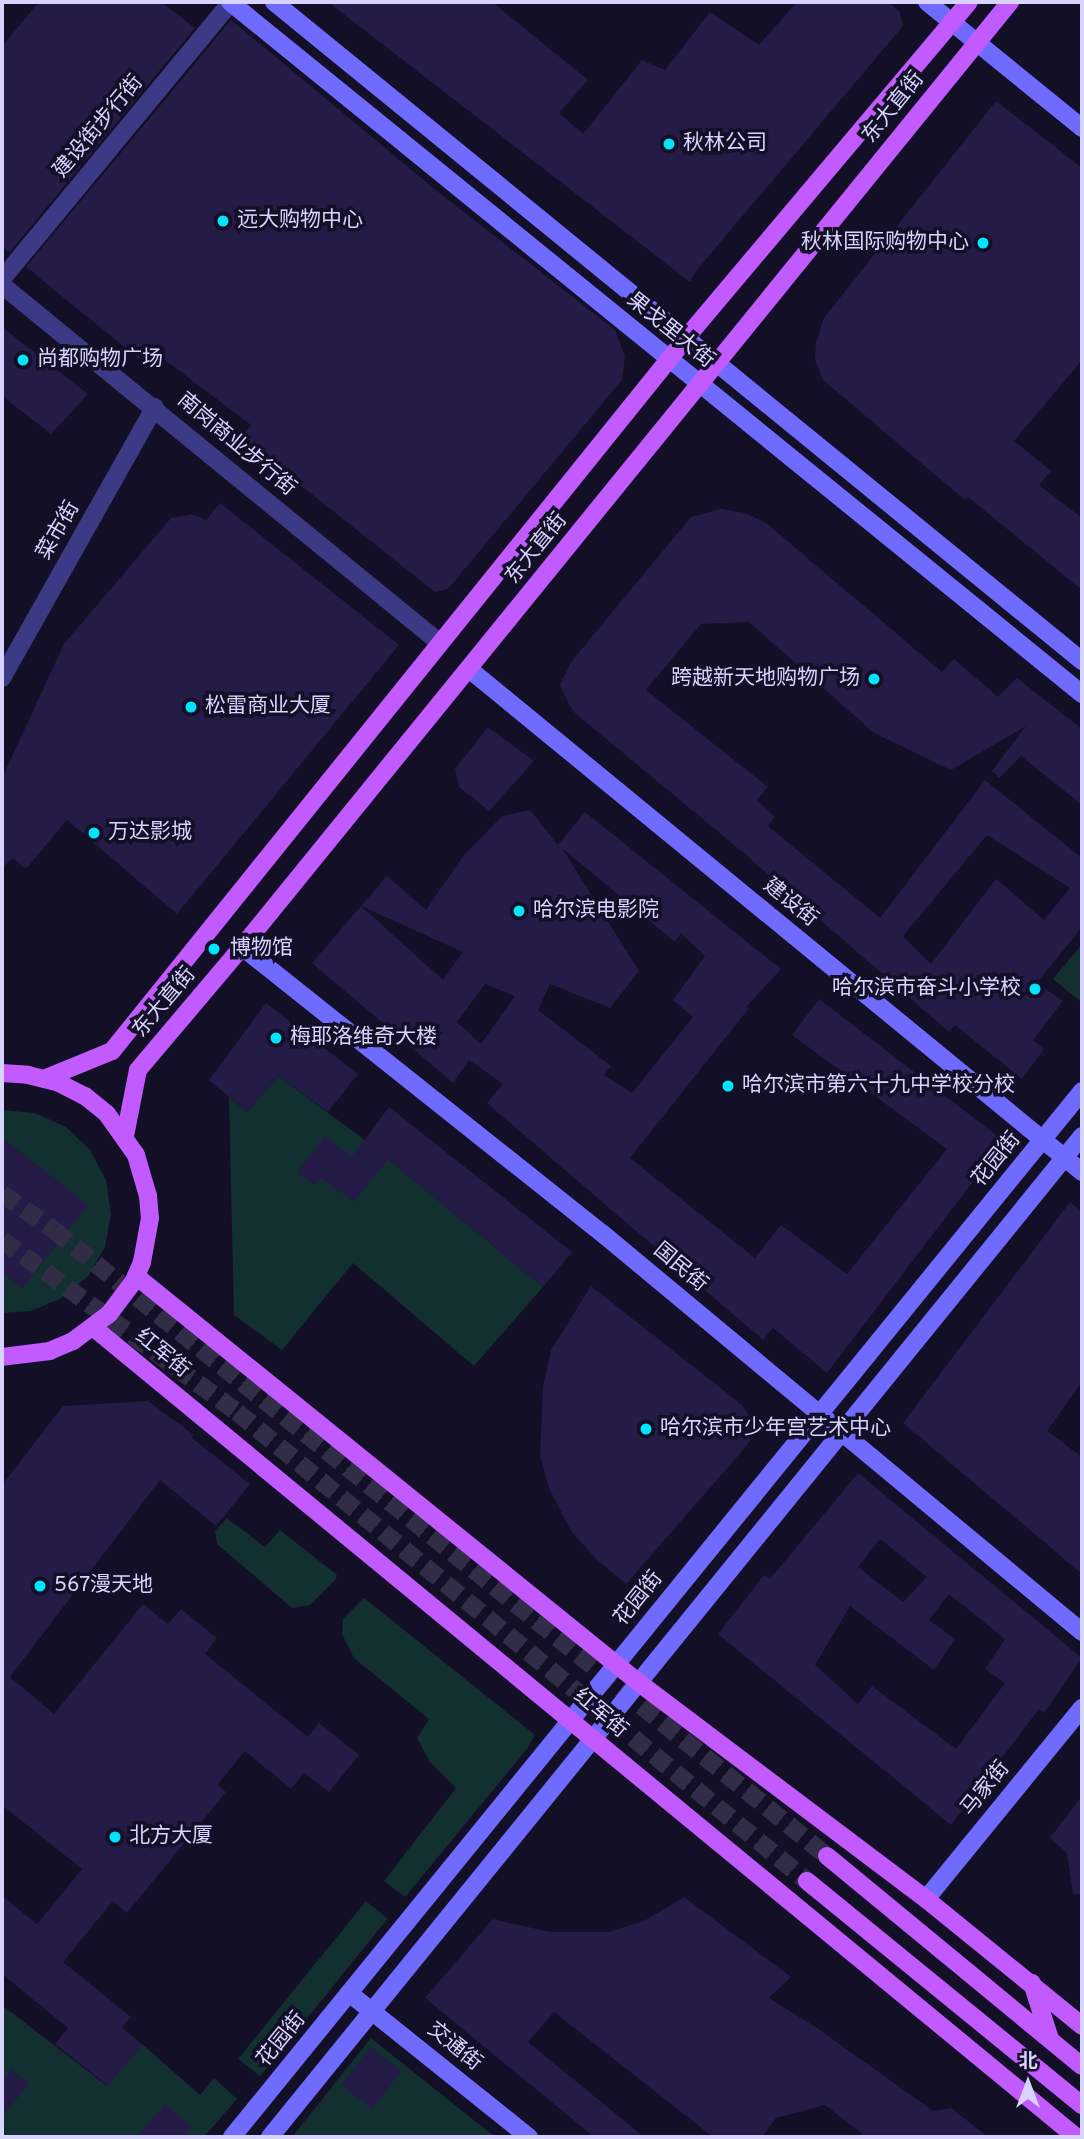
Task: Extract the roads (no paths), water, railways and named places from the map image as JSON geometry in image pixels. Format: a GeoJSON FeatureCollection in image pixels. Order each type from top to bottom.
{"type":"FeatureCollection","features":[{"type":"Feature","properties":{"kind":"main road","name":"果戈里大街"},"geometry":{"type":"LineString","coordinates":[[231,2],[435,165],[669,360],[1082,694]]}},
{"type":"Feature","properties":{"kind":"main road","name":"果戈里大街"},"geometry":{"type":"LineString","coordinates":[[274,2],[1082,661]]}},
{"type":"Feature","properties":{"kind":"main road"},"geometry":{"type":"LineString","coordinates":[[927,2],[1082,128]]}},
{"type":"Feature","properties":{"kind":"main road","name":"东大直街"},"geometry":{"type":"LineString","coordinates":[[46,1078],[111,1051],[686,338],[969,2]]}},
{"type":"Feature","properties":{"kind":"main road","name":"东大直街"},"geometry":{"type":"LineString","coordinates":[[125,1136],[138,1070],[469,669],[1010,2]]}},
{"type":"Feature","properties":{"kind":"main road","name":"建设街"},"geometry":{"type":"LineString","coordinates":[[469,669],[1082,1172]]}},
{"type":"Feature","properties":{"kind":"main road","name":"国民街"},"geometry":{"type":"LineString","coordinates":[[242,947],[603,1234],[1082,1632]]}},
{"type":"Feature","properties":{"kind":"main road"},"geometry":{"type":"LineString","coordinates":[[2,1073],[46,1078],[85,1096],[107,1114],[136,1154],[149,1196],[147,1240],[136,1276],[123,1298],[94,1328],[50,1351],[2,1357]]}},
{"type":"Feature","properties":{"kind":"main road","name":"花园街"},"geometry":{"type":"LineString","coordinates":[[232,2137],[1082,1091]]}},
{"type":"Feature","properties":{"kind":"main road"},"geometry":{"type":"LineString","coordinates":[[270,2137],[1082,1136]]}},
{"type":"Feature","properties":{"kind":"main road","name":"红军街"},"geometry":{"type":"LineString","coordinates":[[136,1276],[615,1664],[926,1899],[1082,2026]]}},
{"type":"Feature","properties":{"kind":"main road","name":"红军街"},"geometry":{"type":"LineString","coordinates":[[94,1328],[1076,2137]]}},
{"type":"Feature","properties":{"kind":"main road","name":"马家街"},"geometry":{"type":"LineString","coordinates":[[926,1899],[1082,1708]]}},
{"type":"Feature","properties":{"kind":"main road"},"geometry":{"type":"LineString","coordinates":[[827,1856],[1082,2066]]}},
{"type":"Feature","properties":{"kind":"main road"},"geometry":{"type":"LineString","coordinates":[[807,1881],[1080,2103]]}},
{"type":"Feature","properties":{"kind":"main road"},"geometry":{"type":"LineString","coordinates":[[1032,1983],[1050,2039]]}},
{"type":"Feature","properties":{"kind":"main road","name":"交通街"},"geometry":{"type":"LineString","coordinates":[[349,1993],[529,2137]]}},
{"type":"Feature","properties":{"kind":"street","name":"建设街步行街"},"geometry":{"type":"LineString","coordinates":[[2,279],[231,2]]}},
{"type":"Feature","properties":{"kind":"street","name":"南岗商业步行街"},"geometry":{"type":"LineString","coordinates":[[2,285],[155,407],[440,643]]}},
{"type":"Feature","properties":{"kind":"street","name":"菜市街"},"geometry":{"type":"LineString","coordinates":[[2,678],[155,407]]}},
{"type":"Feature","properties":{"kind":"tunnel"},"geometry":{"type":"LineString","coordinates":[[2,1194],[54,1230],[827,1856]]}},
{"type":"Feature","properties":{"kind":"tunnel"},"geometry":{"type":"LineString","coordinates":[[2,1240],[237,1412],[807,1881]]}},
{"type":"Feature","properties":{"kind":"place","name":"秋林公司"},"geometry":{"type":"Point","coordinates":[669,144]}},
{"type":"Feature","properties":{"kind":"place","name":"远大购物中心"},"geometry":{"type":"Point","coordinates":[223,221]}},
{"type":"Feature","properties":{"kind":"place","name":"秋林国际购物中心"},"geometry":{"type":"Point","coordinates":[983,243]}},
{"type":"Feature","properties":{"kind":"place","name":"尚都购物广场"},"geometry":{"type":"Point","coordinates":[23,360]}},
{"type":"Feature","properties":{"kind":"place","name":"跨越新天地购物广场"},"geometry":{"type":"Point","coordinates":[874,679]}},
{"type":"Feature","properties":{"kind":"place","name":"松雷商业大厦"},"geometry":{"type":"Point","coordinates":[191,707]}},
{"type":"Feature","properties":{"kind":"place","name":"万达影城"},"geometry":{"type":"Point","coordinates":[94,833]}},
{"type":"Feature","properties":{"kind":"place","name":"哈尔滨电影院"},"geometry":{"type":"Point","coordinates":[519,911]}},
{"type":"Feature","properties":{"kind":"place","name":"博物馆"},"geometry":{"type":"Point","coordinates":[214,949]}},
{"type":"Feature","properties":{"kind":"place","name":"哈尔滨市奋斗小学校"},"geometry":{"type":"Point","coordinates":[1035,989]}},
{"type":"Feature","properties":{"kind":"place","name":"梅耶洛维奇大楼"},"geometry":{"type":"Point","coordinates":[276,1038]}},
{"type":"Feature","properties":{"kind":"place","name":"哈尔滨市第六十九中学校分校"},"geometry":{"type":"Point","coordinates":[728,1086]}},
{"type":"Feature","properties":{"kind":"place","name":"哈尔滨市少年宫艺术中心"},"geometry":{"type":"Point","coordinates":[646,1429]}},
{"type":"Feature","properties":{"kind":"place","name":"567漫天地"},"geometry":{"type":"Point","coordinates":[40,1586]}},
{"type":"Feature","properties":{"kind":"place","name":"北方大厦"},"geometry":{"type":"Point","coordinates":[115,1837]}}]}
